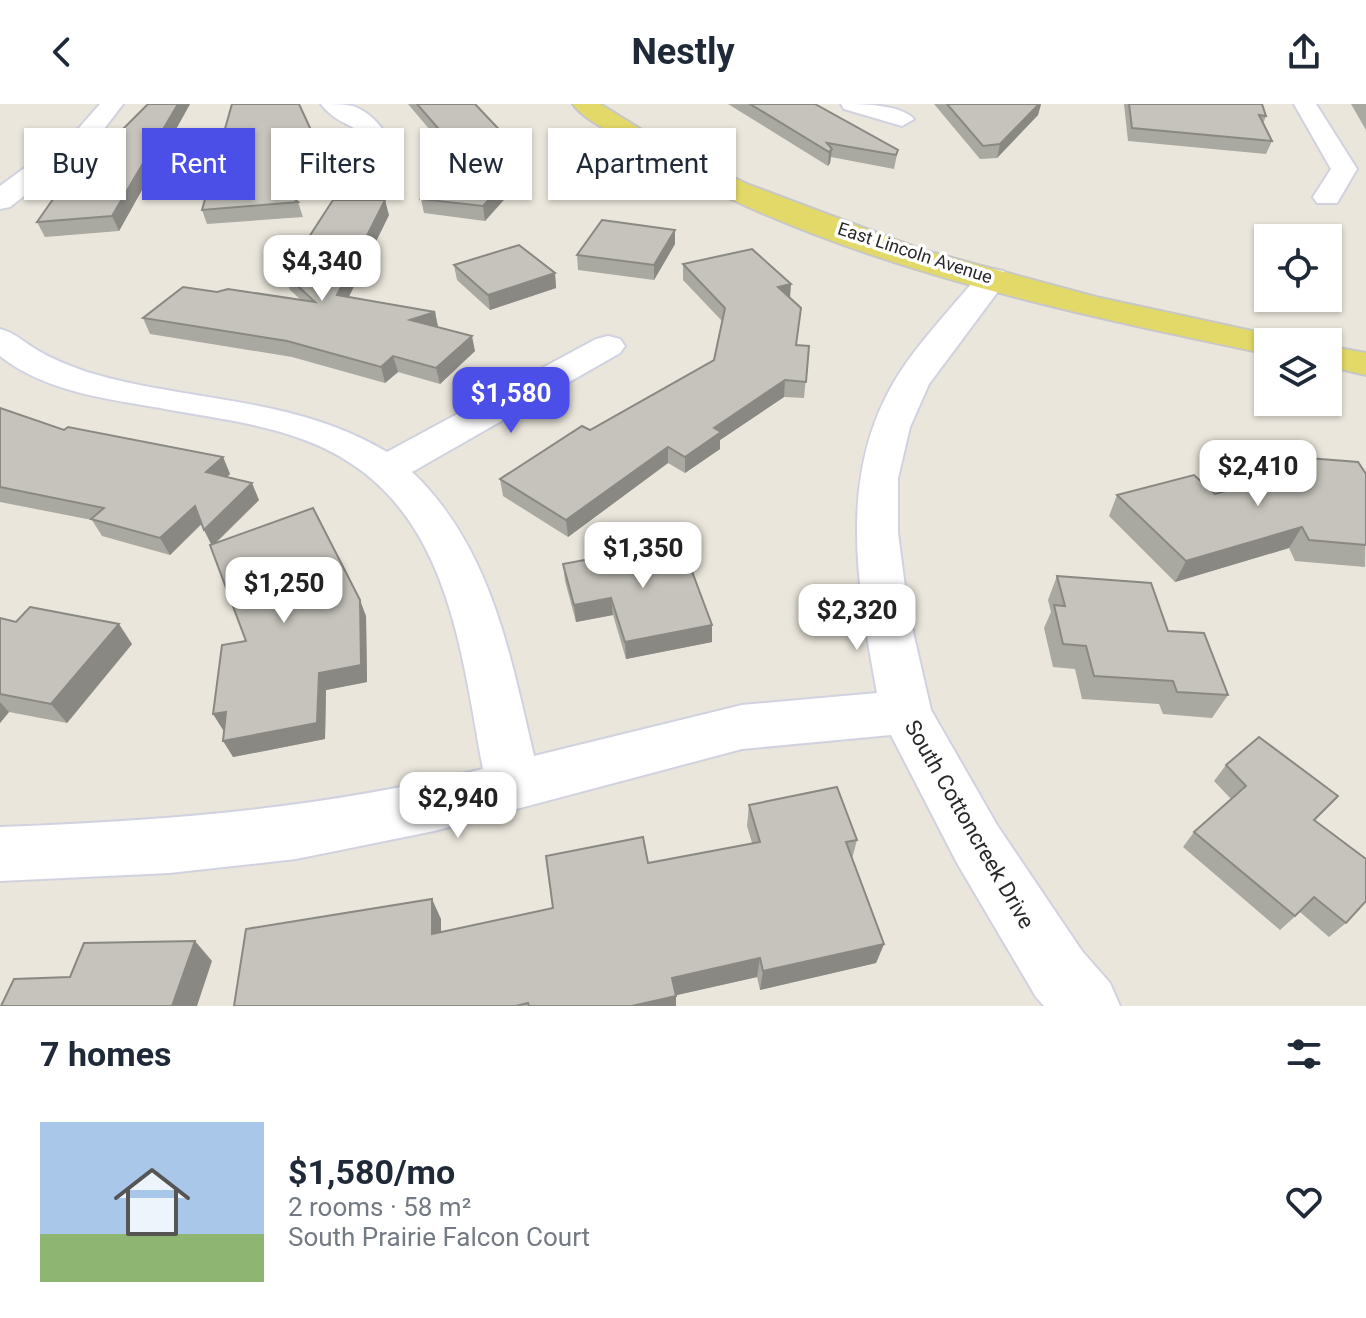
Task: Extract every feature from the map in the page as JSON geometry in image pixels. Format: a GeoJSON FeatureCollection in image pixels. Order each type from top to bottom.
{"type":"FeatureCollection","features":[{"type":"Feature","properties":{"kind":"main road","name":"East Lincoln Avenue"},"geometry":{"type":"LineString","coordinates":[[584,104],[664,154],[708,176],[862,237],[993,278],[1174,325],[1254,341]]}},
{"type":"Feature","properties":{"kind":"main road"},"geometry":{"type":"LineString","coordinates":[[1342,359],[1366,364]]}},
{"type":"Feature","properties":{"kind":"street"},"geometry":{"type":"LineString","coordinates":[[0,201],[28,176],[87,137],[112,104]]}},
{"type":"Feature","properties":{"kind":"street"},"geometry":{"type":"LineString","coordinates":[[332,104],[354,115],[366,128]]}},
{"type":"Feature","properties":{"kind":"street"},"geometry":{"type":"LineString","coordinates":[[852,104],[902,119]]}},
{"type":"Feature","properties":{"kind":"street"},"geometry":{"type":"LineString","coordinates":[[1305,104],[1344,169],[1327,197]]}},
{"type":"Feature","properties":{"kind":"street","name":"South Cottoncreek Drive"},"geometry":{"type":"LineString","coordinates":[[993,278],[912,382],[891,427],[878,478],[877,533],[885,610],[906,713],[977,844],[1059,974],[1087,1006]]}},
{"type":"Feature","properties":{"kind":"street"},"geometry":{"type":"LineString","coordinates":[[0,339],[50,370],[114,389],[286,422],[340,441],[385,470],[431,512],[454,553],[473,601],[514,786]]}},
{"type":"Feature","properties":{"kind":"street"},"geometry":{"type":"LineString","coordinates":[[385,470],[608,346]]}},
{"type":"Feature","properties":{"kind":"street"},"geometry":{"type":"LineString","coordinates":[[0,854],[163,847],[337,827],[514,786],[720,731],[796,718],[906,713]]}},
{"type":"Feature","properties":{"kind":"building"},"geometry":{"type":"Polygon","coordinates":[[[148,104],[178,104],[164,128],[142,128],[142,165],[126,192],[126,128],[148,104]]]}},
{"type":"Feature","properties":{"kind":"building"},"geometry":{"type":"Polygon","coordinates":[[[232,104],[299,104],[310,128],[271,128],[271,200],[298,202],[202,210],[205,200],[255,200],[255,128],[225,128],[232,104]]]}},
{"type":"Feature","properties":{"kind":"building"},"geometry":{"type":"Polygon","coordinates":[[[417,104],[475,104],[498,128],[438,128],[417,104]]]}},
{"type":"Feature","properties":{"kind":"building"},"geometry":{"type":"Polygon","coordinates":[[[750,104],[815,104],[898,150],[896,155],[827,143],[832,149],[829,152],[750,104]]]}},
{"type":"Feature","properties":{"kind":"building"},"geometry":{"type":"Polygon","coordinates":[[[947,104],[1039,104],[1000,144],[983,146],[947,104]]]}},
{"type":"Feature","properties":{"kind":"building"},"geometry":{"type":"Polygon","coordinates":[[[1129,104],[1262,104],[1266,116],[1259,115],[1272,141],[1132,128],[1129,104]]]}},
{"type":"Feature","properties":{"kind":"building"},"geometry":{"type":"Polygon","coordinates":[[[52,200],[121,200],[112,216],[37,222],[52,200]]]}},
{"type":"Feature","properties":{"kind":"building"},"geometry":{"type":"Polygon","coordinates":[[[333,200],[385,200],[337,295],[435,312],[410,320],[472,336],[436,368],[393,356],[381,367],[287,341],[143,318],[183,287],[217,292],[228,289],[315,302],[285,274],[333,200]]]}},
{"type":"Feature","properties":{"kind":"building"},"geometry":{"type":"Polygon","coordinates":[[[430,200],[489,200],[483,206],[430,200]]]}},
{"type":"Feature","properties":{"kind":"building"},"geometry":{"type":"Polygon","coordinates":[[[602,220],[675,230],[654,265],[577,255],[602,220]]]}},
{"type":"Feature","properties":{"kind":"building"},"geometry":{"type":"Polygon","coordinates":[[[519,245],[555,273],[488,295],[454,265],[519,245]]]}},
{"type":"Feature","properties":{"kind":"building"},"geometry":{"type":"Polygon","coordinates":[[[752,249],[791,284],[778,287],[801,308],[796,345],[809,346],[806,382],[785,380],[714,428],[721,432],[685,457],[668,447],[566,520],[500,479],[582,426],[590,430],[714,360],[725,308],[683,264],[752,249]]]}},
{"type":"Feature","properties":{"kind":"building"},"geometry":{"type":"Polygon","coordinates":[[[0,408],[64,430],[68,427],[223,457],[206,472],[252,483],[204,530],[195,506],[160,538],[91,519],[104,508],[0,487],[0,408]]]}},
{"type":"Feature","properties":{"kind":"building"},"geometry":{"type":"Polygon","coordinates":[[[1270,455],[1358,462],[1366,474],[1366,545],[1309,540],[1302,527],[1186,561],[1117,495],[1194,475],[1215,494],[1281,476],[1270,455]]]}},
{"type":"Feature","properties":{"kind":"building"},"geometry":{"type":"Polygon","coordinates":[[[313,508],[360,600],[361,665],[319,673],[317,723],[223,741],[226,712],[213,714],[222,645],[246,641],[210,545],[313,508]]]}},
{"type":"Feature","properties":{"kind":"building"},"geometry":{"type":"Polygon","coordinates":[[[681,542],[712,625],[625,642],[611,598],[574,605],[563,564],[681,542]]]}},
{"type":"Feature","properties":{"kind":"building"},"geometry":{"type":"Polygon","coordinates":[[[1057,576],[1151,583],[1168,631],[1204,633],[1228,695],[1177,692],[1173,681],[1094,676],[1086,646],[1063,644],[1054,605],[1065,606],[1057,576]]]}},
{"type":"Feature","properties":{"kind":"building"},"geometry":{"type":"Polygon","coordinates":[[[30,607],[119,624],[51,704],[0,694],[0,618],[16,622],[30,607]]]}},
{"type":"Feature","properties":{"kind":"building"},"geometry":{"type":"Polygon","coordinates":[[[1259,737],[1338,796],[1314,820],[1366,859],[1366,901],[1346,923],[1314,897],[1295,916],[1194,832],[1246,786],[1226,765],[1259,737]]]}},
{"type":"Feature","properties":{"kind":"building"},"geometry":{"type":"Polygon","coordinates":[[[837,787],[857,840],[846,842],[884,944],[763,971],[760,958],[672,978],[676,996],[632,1006],[529,1006],[528,1003],[516,1006],[234,1006],[246,929],[432,899],[432,934],[553,908],[546,856],[643,837],[648,863],[760,842],[749,805],[837,787]]]}},
{"type":"Feature","properties":{"kind":"building"},"geometry":{"type":"Polygon","coordinates":[[[195,941],[172,1006],[1,1006],[14,979],[70,977],[84,943],[195,941]]]}}]}
